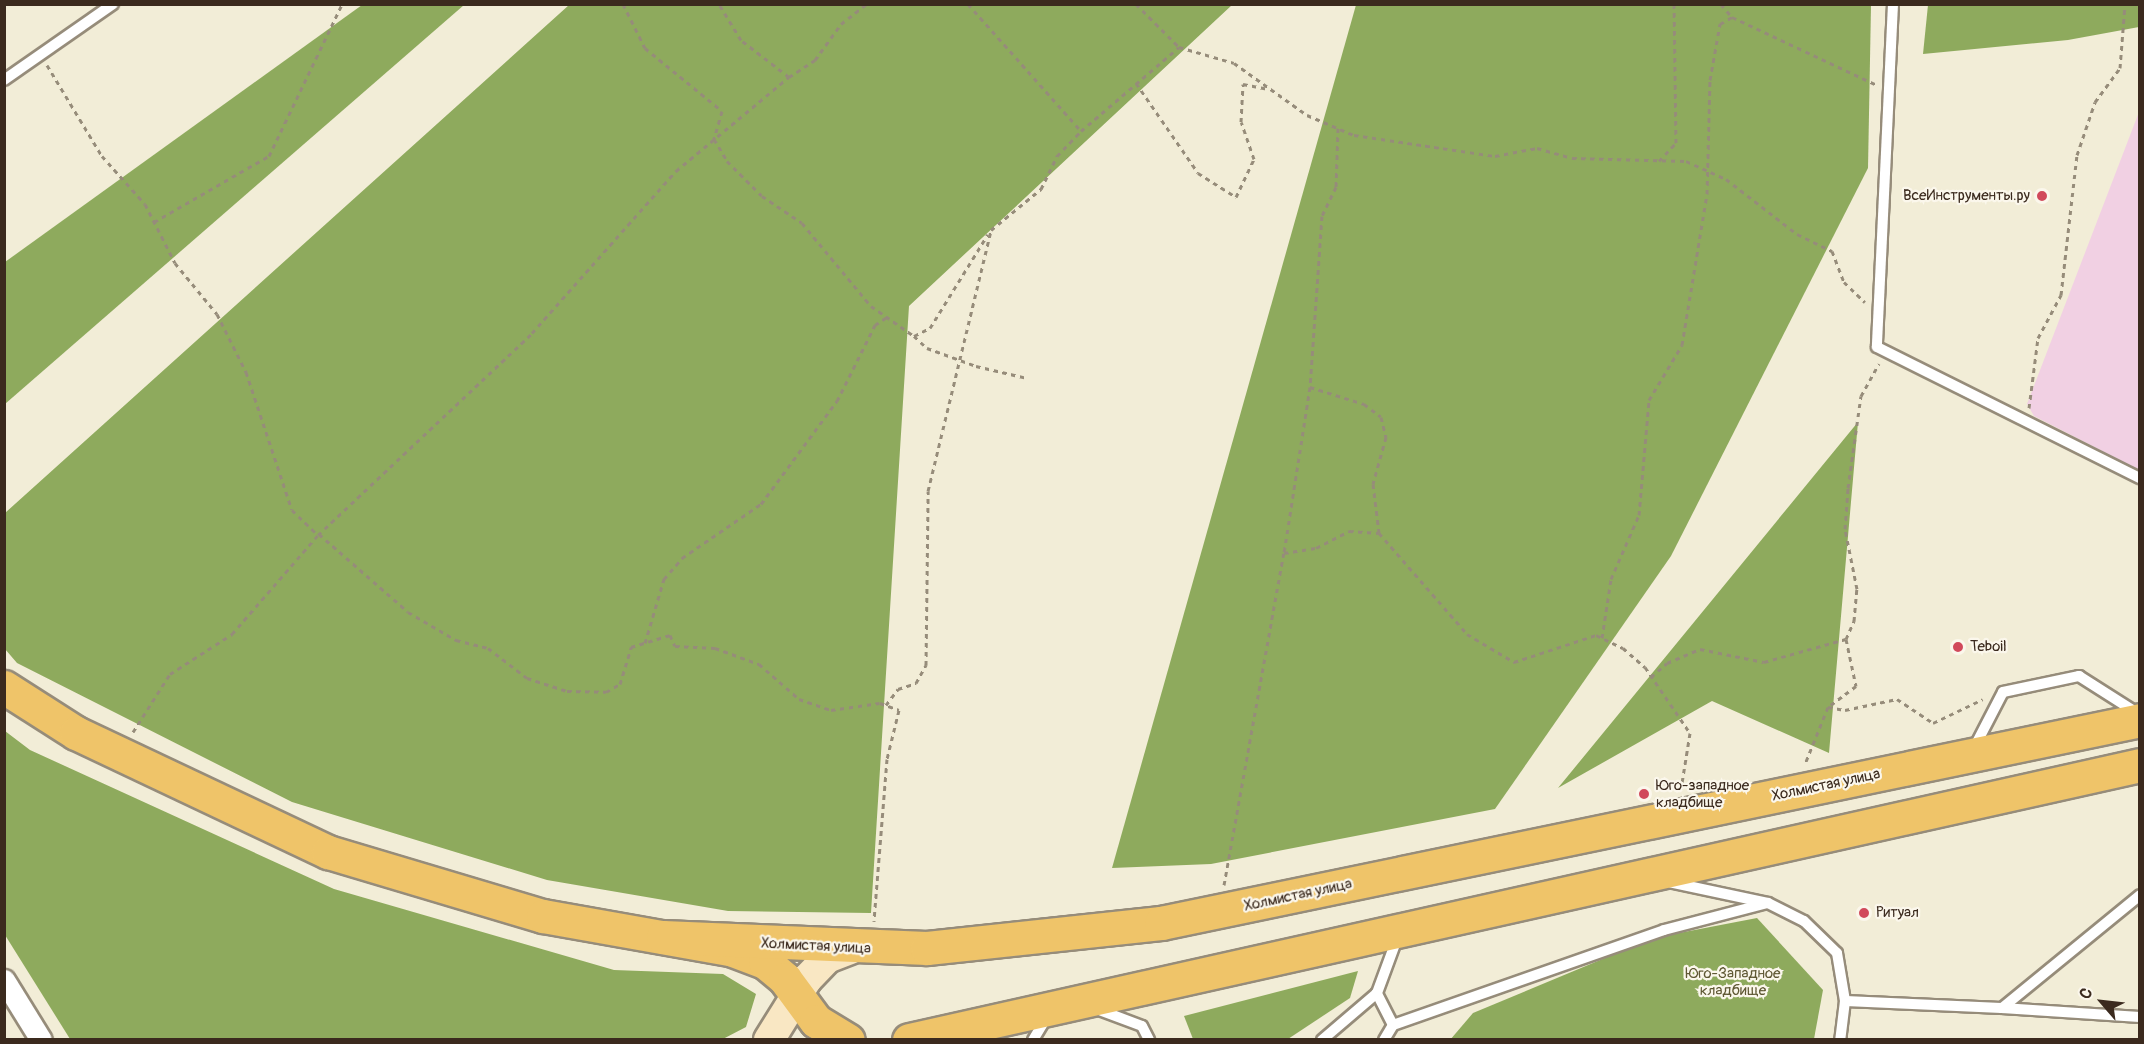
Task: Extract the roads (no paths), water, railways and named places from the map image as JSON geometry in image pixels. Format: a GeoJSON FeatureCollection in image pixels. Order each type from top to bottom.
{"type":"FeatureCollection","features":[{"type":"Feature","properties":{"kind":"highway"},"geometry":{"type":"LineString","coordinates":[[4,687],[120,755],[338,855],[543,916],[663,937]]}},
{"type":"Feature","properties":{"kind":"highway","name":"Холмистая улица"},"geometry":{"type":"LineString","coordinates":[[663,937],[861,949],[1063,937],[1219,911],[2139,720]]}},
{"type":"Feature","properties":{"kind":"highway"},"geometry":{"type":"LineString","coordinates":[[909,1040],[2139,765]]}},
{"type":"Feature","properties":{"kind":"highway"},"geometry":{"type":"LineString","coordinates":[[1671,818],[1677,868]]}},
{"type":"Feature","properties":{"kind":"highway","name":"Холмистая улица"},"geometry":{"type":"LineString","coordinates":[[663,937],[765,962],[785,979],[796,999],[816,1021],[848,1040]]}},
{"type":"Feature","properties":{"kind":"main road"},"geometry":{"type":"LineString","coordinates":[[769,1040],[827,958],[861,949]]}},
{"type":"Feature","properties":{"kind":"street"},"geometry":{"type":"LineString","coordinates":[[4,980],[41,1040]]}},
{"type":"Feature","properties":{"kind":"lane"},"geometry":{"type":"LineString","coordinates":[[4,80],[113,4]]}},
{"type":"Feature","properties":{"kind":"lane"},"geometry":{"type":"LineString","coordinates":[[1893,4],[1877,347],[2139,478]]}},
{"type":"Feature","properties":{"kind":"lane"},"geometry":{"type":"LineString","coordinates":[[1970,755],[2003,692],[2079,676],[2139,715]]}},
{"type":"Feature","properties":{"kind":"lane"},"geometry":{"type":"LineString","coordinates":[[1642,876],[1768,903],[1804,921],[1837,952],[1845,1001],[1840,1040]]}},
{"type":"Feature","properties":{"kind":"lane"},"geometry":{"type":"LineString","coordinates":[[2002,1008],[2139,895]]}},
{"type":"Feature","properties":{"kind":"lane"},"geometry":{"type":"LineString","coordinates":[[1384,1040],[1393,1025],[1664,930],[1768,903]]}},
{"type":"Feature","properties":{"kind":"lane"},"geometry":{"type":"LineString","coordinates":[[1322,1040],[1377,993],[1400,930]]}},
{"type":"Feature","properties":{"kind":"lane"},"geometry":{"type":"LineString","coordinates":[[1377,993],[1393,1025]]}},
{"type":"Feature","properties":{"kind":"lane"},"geometry":{"type":"LineString","coordinates":[[1845,1001],[2139,1017]]}},
{"type":"Feature","properties":{"kind":"lane"},"geometry":{"type":"LineString","coordinates":[[1033,1040],[1065,1005],[1142,1026],[1149,1040]]}},
{"type":"Feature","properties":{"kind":"place","name":"ВсеИнструменты.ру"},"geometry":{"type":"Point","coordinates":[2042,196]}},
{"type":"Feature","properties":{"kind":"place","name":"Teboil"},"geometry":{"type":"Point","coordinates":[1958,647]}},
{"type":"Feature","properties":{"kind":"place","name":"Юго-западное кладбище"},"geometry":{"type":"Point","coordinates":[1644,794]}},
{"type":"Feature","properties":{"kind":"place","name":"Ритуал"},"geometry":{"type":"Point","coordinates":[1864,913]}},
{"type":"Feature","properties":{"kind":"park label","name":"Юго-Западное кладбище"},"geometry":{"type":"Point","coordinates":[1733,982]}}]}
